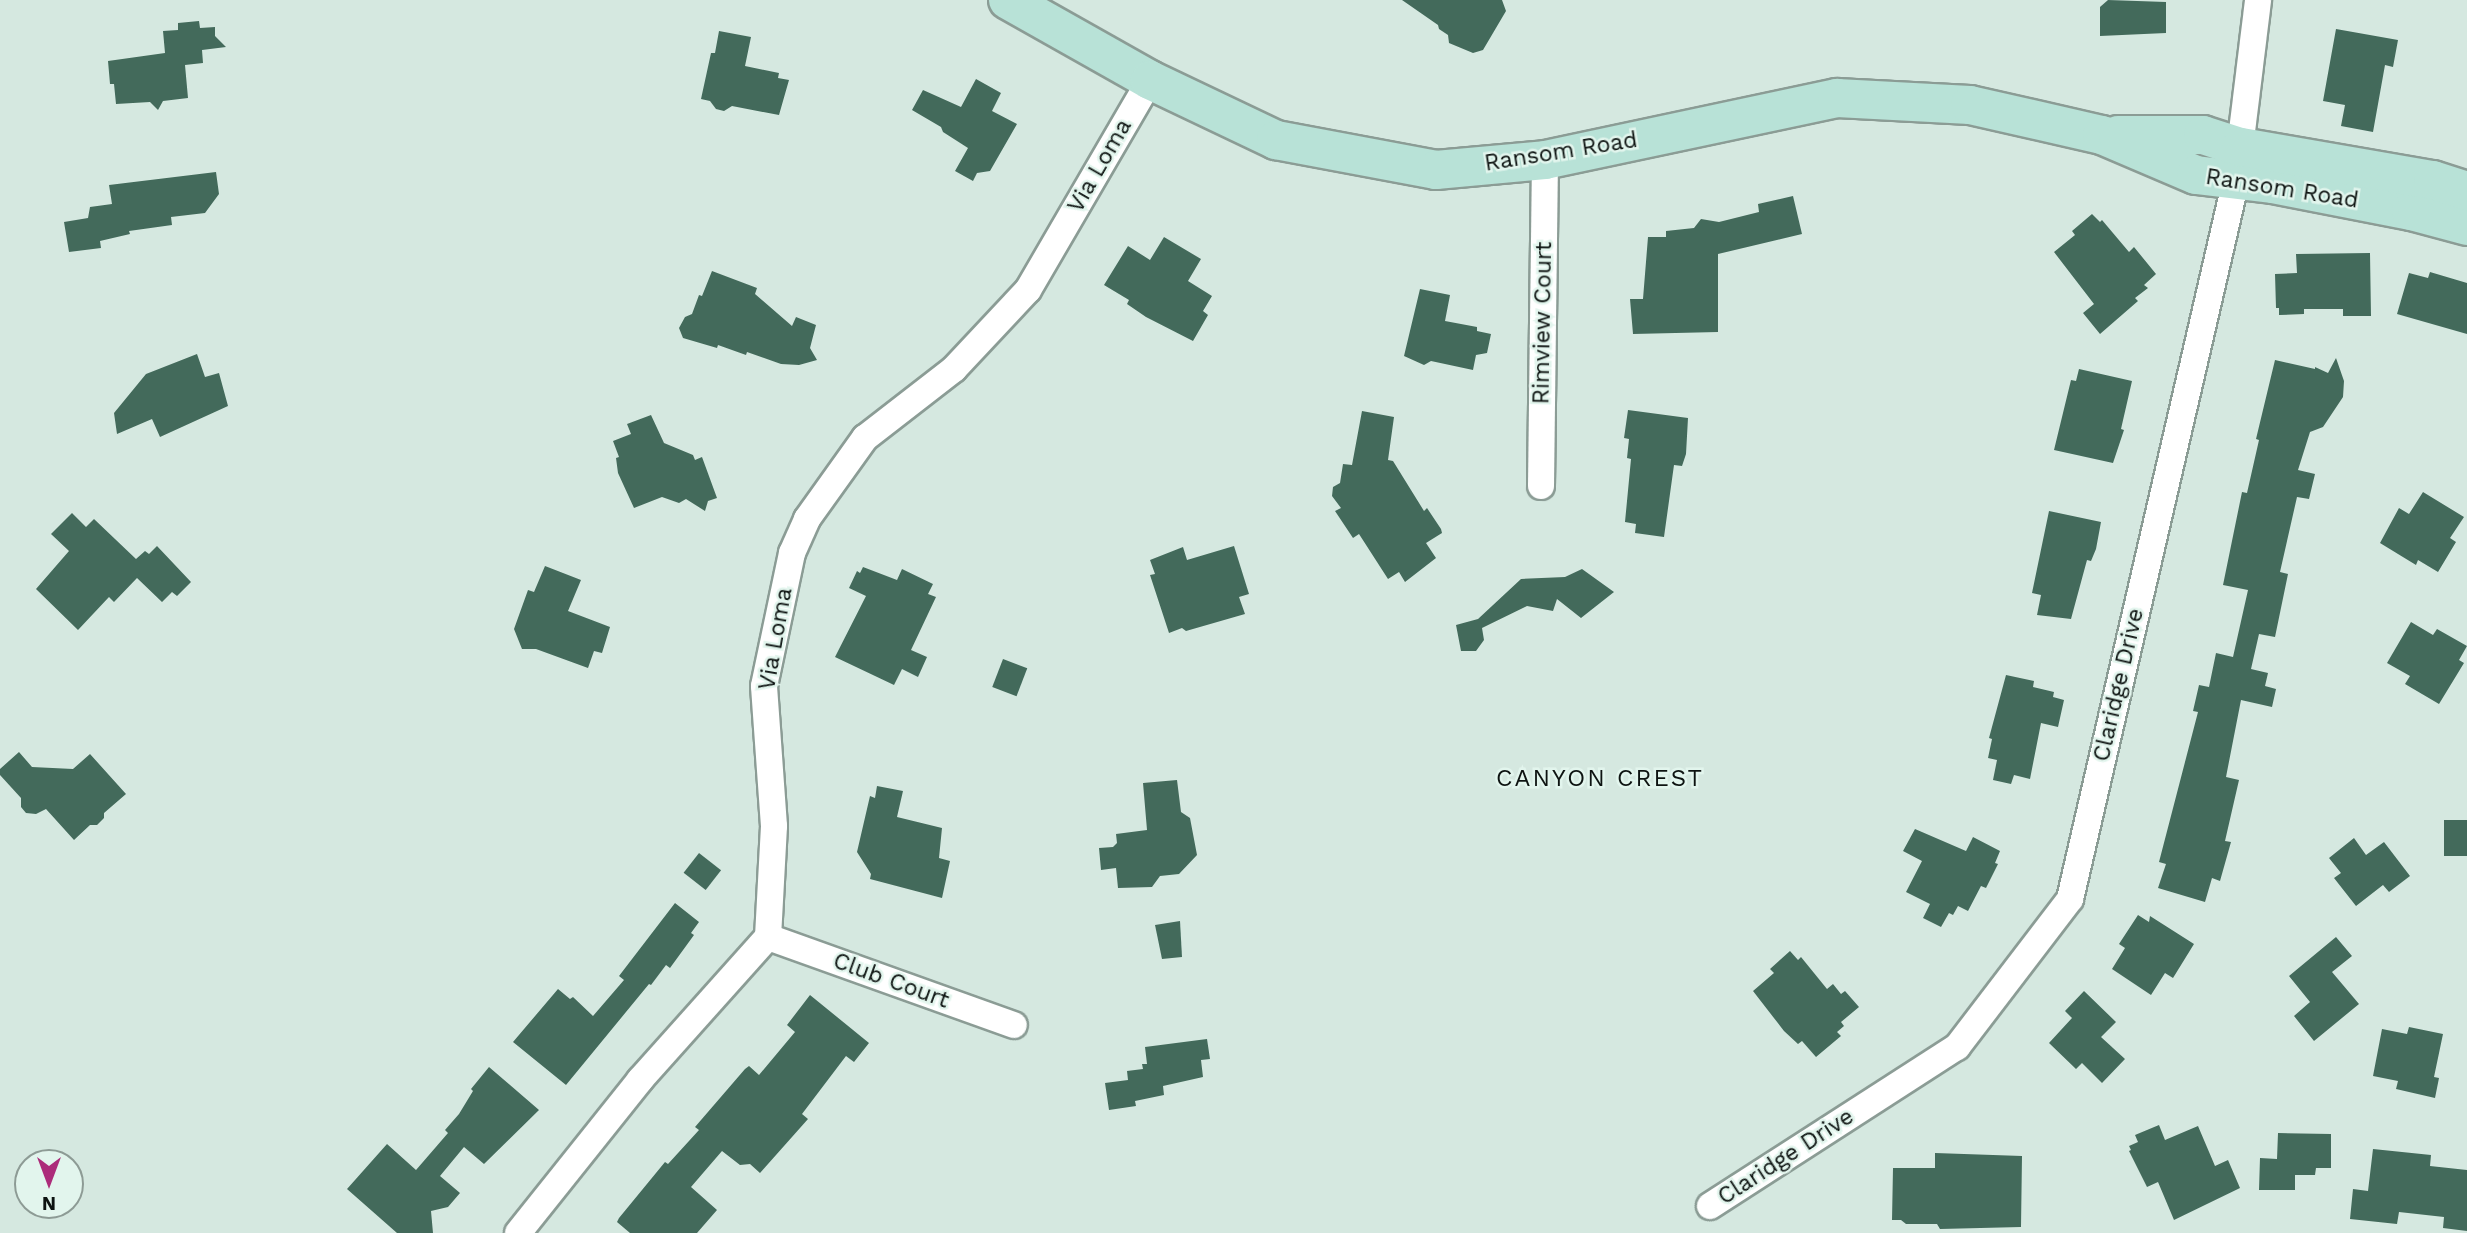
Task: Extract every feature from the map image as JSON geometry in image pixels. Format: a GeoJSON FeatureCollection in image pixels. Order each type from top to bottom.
{"type":"FeatureCollection","features":[{"type":"Feature","properties":{"kind":"street","name":"Ransom Road"},"geometry":{"type":"LineString","coordinates":[[1008,0],[1150,80],[1276,139],[1436,170],[1545,160],[1837,98],[1970,105],[2102,135],[2203,135],[2239,163],[2467,226]]}},
{"type":"Feature","properties":{"kind":"street","name":"Claridge Drive"},"geometry":{"type":"LineString","coordinates":[[1710,1206],[1957,1047],[2070,899],[2239,163],[2258,0]]}},
{"type":"Feature","properties":{"kind":"street","name":"Via Loma"},"geometry":{"type":"LineString","coordinates":[[768,937],[774,826],[764,685],[797,542],[807,519],[865,438],[954,369],[1028,290],[1150,80]]}},
{"type":"Feature","properties":{"kind":"street","name":"Rimview Court"},"geometry":{"type":"LineString","coordinates":[[1541,486],[1545,160]]}},
{"type":"Feature","properties":{"kind":"street","name":"Ransom Road"},"geometry":{"type":"LineString","coordinates":[[2239,163],[2433,180],[2467,191]]}},
{"type":"Feature","properties":{"kind":"street","name":"Club Court"},"geometry":{"type":"LineString","coordinates":[[768,937],[1014,1025]]}},
{"type":"Feature","properties":{"kind":"street"},"geometry":{"type":"LineString","coordinates":[[517,1233],[640,1080],[768,937]]}},
{"type":"Feature","properties":{"kind":"building"},"geometry":{"type":"Polygon","coordinates":[[[1402,0],[1502,0],[1506,11],[1483,50],[1473,53],[1449,43],[1448,35],[1439,29],[1438,25],[1402,0]]]}},
{"type":"Feature","properties":{"kind":"building"},"geometry":{"type":"Polygon","coordinates":[[[2108,0],[2166,2],[2166,33],[2100,36],[2100,7],[2108,0]]]}},
{"type":"Feature","properties":{"kind":"building"},"geometry":{"type":"Polygon","coordinates":[[[199,21],[200,28],[215,27],[215,36],[226,47],[202,50],[203,63],[185,65],[188,98],[163,101],[158,110],[150,102],[116,104],[114,84],[110,84],[108,61],[165,53],[163,31],[178,30],[178,23],[199,21]]]}},
{"type":"Feature","properties":{"kind":"building"},"geometry":{"type":"Polygon","coordinates":[[[2336,29],[2398,40],[2393,67],[2385,65],[2373,132],[2341,126],[2345,105],[2323,101],[2336,29]]]}},
{"type":"Feature","properties":{"kind":"building"},"geometry":{"type":"Polygon","coordinates":[[[719,31],[751,37],[745,66],[779,73],[778,78],[789,80],[779,115],[732,106],[724,111],[716,109],[710,101],[701,99],[711,53],[715,53],[719,31]]]}},
{"type":"Feature","properties":{"kind":"building"},"geometry":{"type":"Polygon","coordinates":[[[976,79],[1001,93],[992,111],[1017,124],[990,171],[977,173],[973,181],[955,171],[968,148],[943,132],[941,127],[912,110],[923,90],[961,107],[976,79]]]}},
{"type":"Feature","properties":{"kind":"building"},"geometry":{"type":"Polygon","coordinates":[[[216,172],[219,194],[205,213],[171,217],[172,225],[129,231],[130,234],[100,241],[101,248],[69,252],[64,222],[88,218],[90,207],[112,204],[109,185],[216,172]]]}},
{"type":"Feature","properties":{"kind":"building"},"geometry":{"type":"Polygon","coordinates":[[[1793,196],[1802,234],[1718,254],[1718,332],[1633,334],[1630,299],[1643,299],[1648,237],[1666,237],[1666,231],[1694,228],[1701,219],[1719,222],[1759,212],[1758,204],[1793,196]]]}},
{"type":"Feature","properties":{"kind":"building"},"geometry":{"type":"Polygon","coordinates":[[[2092,214],[2100,222],[2102,220],[2129,252],[2134,247],[2156,274],[2144,285],[2148,288],[2135,298],[2138,301],[2100,334],[2083,313],[2094,304],[2054,252],[2075,235],[2072,231],[2092,214]]]}},
{"type":"Feature","properties":{"kind":"building"},"geometry":{"type":"Polygon","coordinates":[[[1164,237],[1201,259],[1188,281],[1212,296],[1203,311],[1208,315],[1193,341],[1146,317],[1127,304],[1129,300],[1104,285],[1128,246],[1150,260],[1164,237]]]}},
{"type":"Feature","properties":{"kind":"building"},"geometry":{"type":"Polygon","coordinates":[[[2370,253],[2371,316],[2343,316],[2343,309],[2304,309],[2304,314],[2279,315],[2279,308],[2276,308],[2275,274],[2297,273],[2296,254],[2370,253]]]}},
{"type":"Feature","properties":{"kind":"building"},"geometry":{"type":"Polygon","coordinates":[[[712,271],[757,288],[755,294],[792,326],[796,317],[816,325],[810,348],[817,360],[799,365],[781,364],[747,352],[746,355],[718,345],[717,348],[683,338],[679,328],[685,317],[692,314],[712,271]]]}},
{"type":"Feature","properties":{"kind":"building"},"geometry":{"type":"Polygon","coordinates":[[[2430,272],[2467,283],[2467,334],[2397,314],[2409,273],[2428,278],[2430,272]]]}},
{"type":"Feature","properties":{"kind":"building"},"geometry":{"type":"Polygon","coordinates":[[[1420,289],[1450,295],[1445,321],[1477,327],[1477,331],[1491,334],[1487,353],[1476,355],[1473,370],[1431,361],[1424,365],[1404,356],[1420,289]]]}},
{"type":"Feature","properties":{"kind":"building"},"geometry":{"type":"Polygon","coordinates":[[[197,354],[205,377],[219,373],[228,406],[160,437],[152,419],[117,434],[114,413],[146,374],[197,354]]]}},
{"type":"Feature","properties":{"kind":"building"},"geometry":{"type":"Polygon","coordinates":[[[2336,358],[2344,381],[2343,397],[2323,427],[2310,432],[2298,470],[2315,474],[2309,499],[2297,497],[2280,572],[2288,574],[2275,637],[2259,634],[2251,669],[2268,673],[2265,686],[2276,689],[2272,707],[2241,700],[2226,777],[2239,780],[2225,841],[2231,842],[2220,881],[2212,878],[2205,902],[2158,888],[2166,864],[2159,862],[2198,712],[2193,711],[2199,685],[2209,687],[2216,653],[2233,657],[2248,590],[2223,585],[2242,492],[2247,493],[2259,440],[2256,439],[2275,360],[2315,367],[2328,373],[2336,358]]]}},
{"type":"Feature","properties":{"kind":"building"},"geometry":{"type":"Polygon","coordinates":[[[2079,369],[2132,381],[2121,429],[2124,430],[2113,463],[2054,450],[2071,380],[2076,381],[2079,369]]]}},
{"type":"Feature","properties":{"kind":"building"},"geometry":{"type":"Polygon","coordinates":[[[1628,410],[1688,418],[1686,454],[1682,466],[1674,465],[1664,537],[1635,533],[1636,524],[1625,522],[1631,459],[1627,458],[1629,439],[1624,438],[1628,410]]]}},
{"type":"Feature","properties":{"kind":"building"},"geometry":{"type":"Polygon","coordinates":[[[1362,411],[1394,417],[1388,460],[1393,461],[1424,511],[1427,508],[1441,529],[1442,533],[1426,543],[1436,558],[1405,582],[1399,572],[1388,579],[1359,534],[1353,538],[1335,511],[1341,508],[1332,496],[1333,487],[1340,483],[1343,464],[1352,465],[1362,411]]]}},
{"type":"Feature","properties":{"kind":"building"},"geometry":{"type":"Polygon","coordinates":[[[651,415],[664,443],[693,455],[695,460],[702,457],[717,498],[708,501],[705,511],[686,499],[679,503],[662,497],[634,508],[618,473],[616,458],[619,457],[613,441],[631,434],[627,424],[651,415]]]}},
{"type":"Feature","properties":{"kind":"building"},"geometry":{"type":"Polygon","coordinates":[[[2423,492],[2464,517],[2450,538],[2456,542],[2438,572],[2418,560],[2416,565],[2380,543],[2399,508],[2409,514],[2423,492]]]}},
{"type":"Feature","properties":{"kind":"building"},"geometry":{"type":"Polygon","coordinates":[[[2049,511],[2101,522],[2096,549],[2091,561],[2087,560],[2071,619],[2037,615],[2041,595],[2032,593],[2049,511]]]}},
{"type":"Feature","properties":{"kind":"building"},"geometry":{"type":"Polygon","coordinates":[[[72,513],[86,527],[94,519],[136,559],[145,551],[149,554],[157,546],[191,582],[177,596],[172,592],[162,602],[137,578],[114,602],[109,597],[78,630],[36,589],[69,551],[51,534],[72,513]]]}},
{"type":"Feature","properties":{"kind":"building"},"geometry":{"type":"Polygon","coordinates":[[[1234,546],[1249,594],[1239,597],[1245,614],[1186,631],[1182,628],[1169,633],[1150,575],[1155,574],[1150,560],[1183,547],[1187,560],[1234,546]]]}},
{"type":"Feature","properties":{"kind":"building"},"geometry":{"type":"Polygon","coordinates":[[[545,566],[581,580],[568,611],[610,627],[602,653],[594,651],[588,668],[536,649],[522,649],[514,629],[528,590],[534,592],[545,566]]]}},
{"type":"Feature","properties":{"kind":"building"},"geometry":{"type":"Polygon","coordinates":[[[863,567],[897,580],[902,569],[933,584],[928,594],[936,597],[911,650],[927,657],[918,677],[902,669],[894,685],[835,657],[866,596],[849,588],[857,571],[860,573],[863,567]]]}},
{"type":"Feature","properties":{"kind":"building"},"geometry":{"type":"Polygon","coordinates":[[[1582,569],[1614,592],[1581,618],[1557,599],[1553,611],[1527,606],[1482,628],[1484,640],[1476,651],[1461,651],[1456,625],[1478,619],[1521,579],[1565,577],[1582,569]]]}},
{"type":"Feature","properties":{"kind":"building"},"geometry":{"type":"Polygon","coordinates":[[[2411,622],[2433,635],[2437,629],[2467,646],[2459,660],[2464,663],[2439,704],[2405,684],[2410,676],[2387,663],[2411,622]]]}},
{"type":"Feature","properties":{"kind":"building"},"geometry":{"type":"Polygon","coordinates":[[[1003,659],[1027,668],[1017,696],[992,687],[1003,659]]]}},
{"type":"Feature","properties":{"kind":"building"},"geometry":{"type":"Polygon","coordinates":[[[2006,675],[2034,681],[2033,687],[2054,692],[2053,697],[2064,700],[2058,727],[2041,723],[2030,779],[2014,775],[2011,784],[1993,780],[1997,760],[1988,758],[1992,739],[1989,738],[2006,675]]]}},
{"type":"Feature","properties":{"kind":"building"},"geometry":{"type":"Polygon","coordinates":[[[19,752],[32,767],[73,769],[90,754],[126,794],[104,813],[104,818],[97,825],[90,825],[74,840],[46,809],[36,814],[26,813],[21,807],[21,798],[0,775],[0,769],[19,752]]]}},
{"type":"Feature","properties":{"kind":"building"},"geometry":{"type":"Polygon","coordinates":[[[1177,780],[1181,812],[1190,818],[1197,855],[1179,874],[1160,876],[1152,887],[1118,888],[1116,868],[1101,870],[1099,848],[1113,847],[1117,843],[1116,834],[1147,830],[1143,783],[1177,780]]]}},
{"type":"Feature","properties":{"kind":"building"},"geometry":{"type":"Polygon","coordinates":[[[877,786],[903,791],[897,817],[942,828],[939,858],[950,861],[942,898],[870,879],[871,874],[857,852],[870,796],[875,798],[877,786]]]}},
{"type":"Feature","properties":{"kind":"building"},"geometry":{"type":"Polygon","coordinates":[[[2444,820],[2467,820],[2467,856],[2444,856],[2444,820]]]}},
{"type":"Feature","properties":{"kind":"building"},"geometry":{"type":"Polygon","coordinates":[[[1915,829],[1966,851],[1973,837],[2000,851],[1995,863],[1998,864],[1986,888],[1981,886],[1968,911],[1958,906],[1953,915],[1949,913],[1941,927],[1923,918],[1930,904],[1906,892],[1922,861],[1903,851],[1915,829]]]}},
{"type":"Feature","properties":{"kind":"building"},"geometry":{"type":"Polygon","coordinates":[[[2354,838],[2366,855],[2384,842],[2410,876],[2389,892],[2383,885],[2356,906],[2334,878],[2341,873],[2329,858],[2354,838]]]}},
{"type":"Feature","properties":{"kind":"building"},"geometry":{"type":"Polygon","coordinates":[[[699,853],[721,870],[706,890],[684,873],[699,853]]]}},
{"type":"Feature","properties":{"kind":"building"},"geometry":{"type":"Polygon","coordinates":[[[675,903],[699,922],[691,933],[694,935],[670,968],[666,965],[651,985],[649,984],[566,1085],[513,1042],[558,989],[570,999],[573,997],[593,1016],[624,980],[619,976],[675,903]]]}},
{"type":"Feature","properties":{"kind":"building"},"geometry":{"type":"Polygon","coordinates":[[[2138,915],[2149,922],[2150,916],[2194,944],[2173,978],[2165,973],[2151,995],[2112,969],[2125,948],[2119,944],[2138,915]]]}},
{"type":"Feature","properties":{"kind":"building"},"geometry":{"type":"Polygon","coordinates":[[[1180,921],[1182,957],[1162,959],[1155,925],[1180,921]]]}},
{"type":"Feature","properties":{"kind":"building"},"geometry":{"type":"Polygon","coordinates":[[[2336,937],[2352,956],[2332,972],[2359,1004],[2314,1041],[2294,1016],[2310,1002],[2289,976],[2336,937]]]}},
{"type":"Feature","properties":{"kind":"building"},"geometry":{"type":"Polygon","coordinates":[[[1790,951],[1798,960],[1801,957],[1827,989],[1833,984],[1841,994],[1845,991],[1859,1007],[1841,1022],[1844,1026],[1837,1032],[1841,1036],[1816,1057],[1802,1041],[1798,1044],[1784,1031],[1753,991],[1774,973],[1770,969],[1790,951]]]}},
{"type":"Feature","properties":{"kind":"building"},"geometry":{"type":"Polygon","coordinates":[[[2084,991],[2116,1022],[2101,1037],[2125,1059],[2102,1083],[2082,1063],[2076,1069],[2049,1043],[2072,1018],[2065,1011],[2084,991]]]}},
{"type":"Feature","properties":{"kind":"building"},"geometry":{"type":"Polygon","coordinates":[[[810,995],[869,1043],[854,1062],[846,1056],[802,1114],[808,1119],[760,1173],[750,1164],[740,1165],[722,1151],[691,1187],[717,1210],[697,1233],[630,1233],[617,1222],[619,1218],[665,1162],[668,1164],[699,1130],[695,1127],[745,1069],[749,1066],[759,1075],[795,1032],[787,1025],[810,995]]]}},
{"type":"Feature","properties":{"kind":"building"},"geometry":{"type":"Polygon","coordinates":[[[2409,1027],[2443,1034],[2434,1077],[2439,1078],[2435,1098],[2396,1089],[2398,1081],[2373,1076],[2382,1029],[2407,1034],[2409,1027]]]}},
{"type":"Feature","properties":{"kind":"building"},"geometry":{"type":"Polygon","coordinates":[[[1207,1039],[1210,1059],[1201,1060],[1203,1077],[1163,1086],[1164,1095],[1135,1101],[1136,1106],[1109,1110],[1105,1083],[1128,1080],[1127,1071],[1143,1069],[1142,1064],[1147,1064],[1145,1047],[1207,1039]]]}},
{"type":"Feature","properties":{"kind":"building"},"geometry":{"type":"Polygon","coordinates":[[[489,1067],[539,1110],[484,1164],[464,1147],[440,1176],[460,1193],[448,1207],[431,1211],[433,1233],[397,1233],[347,1189],[387,1144],[416,1170],[448,1133],[445,1130],[459,1114],[473,1091],[471,1089],[489,1067]]]}},
{"type":"Feature","properties":{"kind":"building"},"geometry":{"type":"Polygon","coordinates":[[[2159,1125],[2165,1140],[2198,1126],[2215,1166],[2228,1160],[2240,1188],[2174,1220],[2158,1182],[2147,1187],[2129,1151],[2129,1146],[2138,1142],[2135,1135],[2159,1125]]]}},
{"type":"Feature","properties":{"kind":"building"},"geometry":{"type":"Polygon","coordinates":[[[2278,1133],[2331,1134],[2331,1168],[2316,1168],[2315,1175],[2295,1175],[2295,1190],[2259,1190],[2260,1158],[2277,1159],[2278,1133]]]}},
{"type":"Feature","properties":{"kind":"building"},"geometry":{"type":"Polygon","coordinates":[[[2373,1149],[2431,1155],[2430,1166],[2467,1170],[2467,1231],[2443,1228],[2444,1217],[2399,1212],[2397,1224],[2350,1219],[2353,1189],[2368,1191],[2373,1149]]]}},
{"type":"Feature","properties":{"kind":"building"},"geometry":{"type":"Polygon","coordinates":[[[1935,1153],[2022,1156],[2021,1227],[1940,1229],[1937,1224],[1906,1224],[1901,1220],[1892,1220],[1893,1168],[1935,1168],[1935,1153]]]}},
{"type":"Feature","properties":{"kind":"district","name":"CANYON CREST"},"geometry":{"type":"Point","coordinates":[1600,779]}}]}
